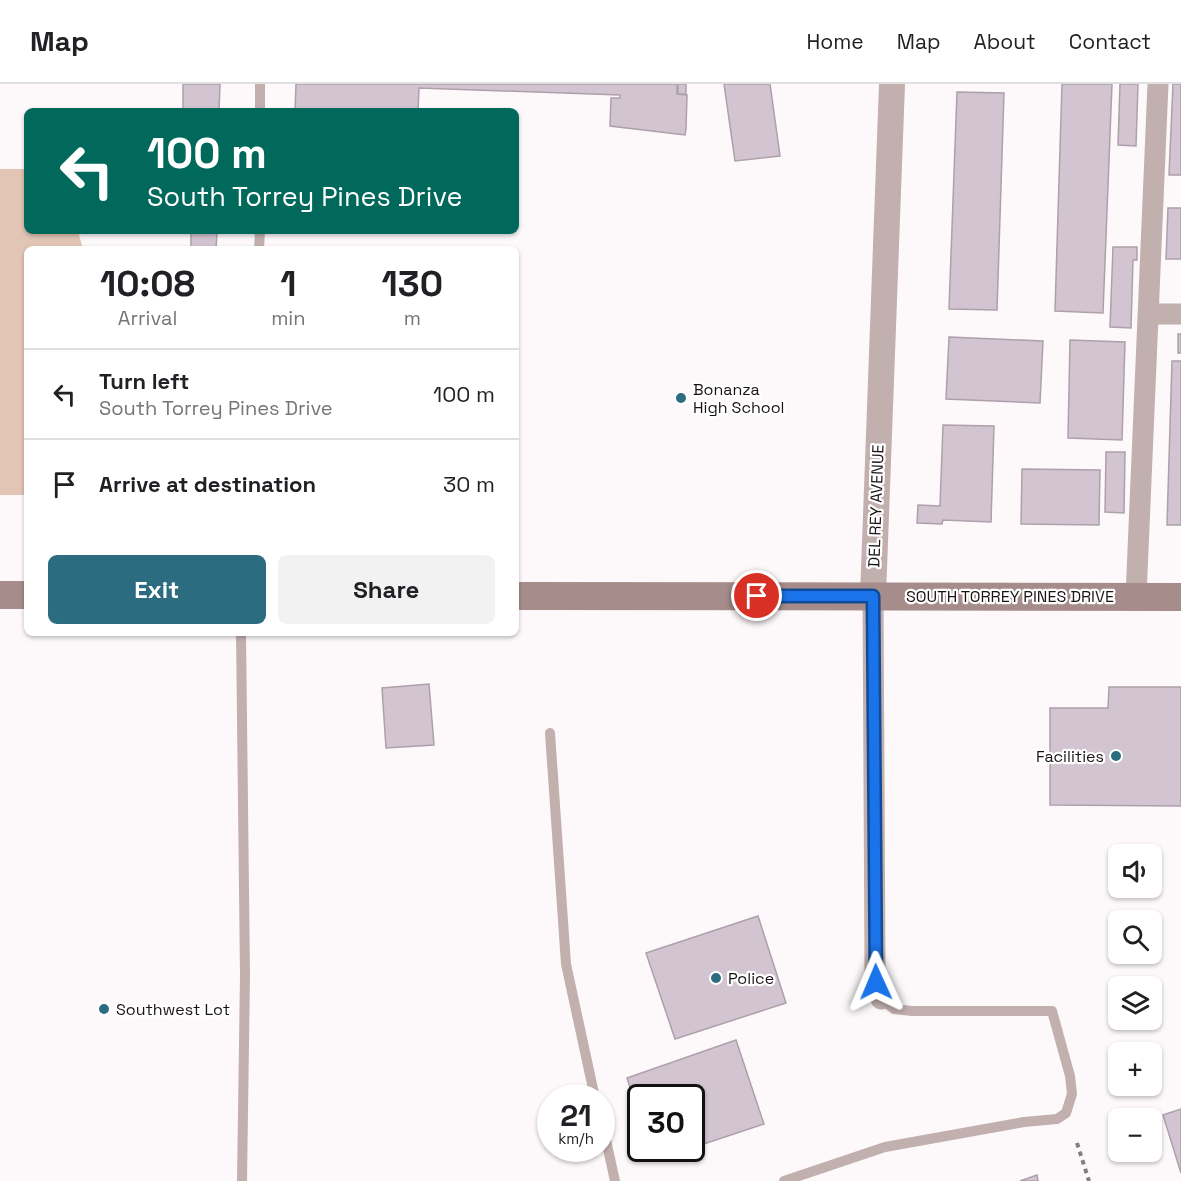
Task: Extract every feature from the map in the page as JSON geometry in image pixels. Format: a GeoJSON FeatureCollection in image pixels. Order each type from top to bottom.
{"type":"FeatureCollection","features":[{"type":"Feature","properties":{"kind":"main road"},"geometry":{"type":"LineString","coordinates":[[0,595],[24,595]]}},
{"type":"Feature","properties":{"kind":"main road","name":"SOUTH TORREY PINES DRIVE"},"geometry":{"type":"LineString","coordinates":[[519,596],[1181,597]]}},
{"type":"Feature","properties":{"kind":"street","name":"DEL REY AVENUE"},"geometry":{"type":"LineString","coordinates":[[881,999],[875,973],[873,596],[892,84]]}},
{"type":"Feature","properties":{"kind":"street"},"geometry":{"type":"LineString","coordinates":[[1136,597],[1150,314],[1158,84]]}},
{"type":"Feature","properties":{"kind":"street"},"geometry":{"type":"LineString","coordinates":[[1150,314],[1181,314]]}},
{"type":"Feature","properties":{"kind":"lane"},"geometry":{"type":"LineString","coordinates":[[260,84],[260,108]]}},
{"type":"Feature","properties":{"kind":"lane"},"geometry":{"type":"LineString","coordinates":[[242,636],[245,975],[242,1181]]}},
{"type":"Feature","properties":{"kind":"lane"},"geometry":{"type":"LineString","coordinates":[[550,733],[566,964],[592,1084]]}},
{"type":"Feature","properties":{"kind":"lane"},"geometry":{"type":"LineString","coordinates":[[784,1181],[885,1147],[1024,1122],[1057,1119],[1066,1113],[1072,1094],[1070,1076],[1052,1011],[894,1010],[881,999]]}},
{"type":"Feature","properties":{"kind":"lane"},"geometry":{"type":"LineString","coordinates":[[611,1162],[615,1181]]}},
{"type":"Feature","properties":{"kind":"path"},"geometry":{"type":"LineString","coordinates":[[1077,1143],[1089,1181]]}},
{"type":"Feature","properties":{"kind":"shaded area"},"geometry":{"type":"Polygon","coordinates":[[[0,169],[24,169],[24,234],[79,234],[82,246],[24,246],[24,495],[0,495],[0,169]]]}},
{"type":"Feature","properties":{"kind":"building"},"geometry":{"type":"Polygon","coordinates":[[[183,84],[220,84],[219,108],[183,108],[183,84]]]}},
{"type":"Feature","properties":{"kind":"building"},"geometry":{"type":"Polygon","coordinates":[[[296,84],[677,84],[677,94],[687,95],[685,135],[610,126],[611,98],[620,98],[620,95],[419,88],[418,108],[295,108],[296,84]]]}},
{"type":"Feature","properties":{"kind":"building"},"geometry":{"type":"Polygon","coordinates":[[[678,84],[686,84],[686,94],[678,94],[678,84]]]}},
{"type":"Feature","properties":{"kind":"building"},"geometry":{"type":"Polygon","coordinates":[[[724,84],[770,84],[780,156],[735,161],[724,84]]]}},
{"type":"Feature","properties":{"kind":"building"},"geometry":{"type":"Polygon","coordinates":[[[1062,84],[1112,84],[1103,313],[1055,311],[1062,84]]]}},
{"type":"Feature","properties":{"kind":"building"},"geometry":{"type":"Polygon","coordinates":[[[1120,84],[1138,84],[1136,146],[1118,145],[1120,84]]]}},
{"type":"Feature","properties":{"kind":"building"},"geometry":{"type":"Polygon","coordinates":[[[1173,84],[1181,84],[1181,175],[1169,175],[1173,84]]]}},
{"type":"Feature","properties":{"kind":"building"},"geometry":{"type":"Polygon","coordinates":[[[957,92],[1004,93],[997,310],[949,309],[957,92]]]}},
{"type":"Feature","properties":{"kind":"building"},"geometry":{"type":"Polygon","coordinates":[[[1168,208],[1181,208],[1181,259],[1166,259],[1168,208]]]}},
{"type":"Feature","properties":{"kind":"building"},"geometry":{"type":"Polygon","coordinates":[[[191,234],[217,234],[216,246],[191,246],[191,234]]]}},
{"type":"Feature","properties":{"kind":"building"},"geometry":{"type":"Polygon","coordinates":[[[1113,247],[1137,247],[1137,260],[1133,260],[1131,328],[1110,327],[1113,247]]]}},
{"type":"Feature","properties":{"kind":"building"},"geometry":{"type":"Polygon","coordinates":[[[1178,334],[1181,334],[1181,353],[1178,353],[1178,334]]]}},
{"type":"Feature","properties":{"kind":"building"},"geometry":{"type":"Polygon","coordinates":[[[949,337],[1043,341],[1040,403],[946,399],[949,337]]]}},
{"type":"Feature","properties":{"kind":"building"},"geometry":{"type":"Polygon","coordinates":[[[1070,340],[1125,342],[1122,440],[1068,438],[1070,340]]]}},
{"type":"Feature","properties":{"kind":"building"},"geometry":{"type":"Polygon","coordinates":[[[1172,361],[1181,361],[1181,525],[1167,525],[1172,361]]]}},
{"type":"Feature","properties":{"kind":"building"},"geometry":{"type":"Polygon","coordinates":[[[943,425],[994,426],[991,522],[943,520],[942,524],[917,523],[918,505],[940,506],[943,425]]]}},
{"type":"Feature","properties":{"kind":"building"},"geometry":{"type":"Polygon","coordinates":[[[1106,452],[1125,452],[1124,513],[1105,512],[1106,452]]]}},
{"type":"Feature","properties":{"kind":"building"},"geometry":{"type":"Polygon","coordinates":[[[1022,469],[1100,470],[1099,525],[1021,524],[1022,469]]]}},
{"type":"Feature","properties":{"kind":"building"},"geometry":{"type":"Polygon","coordinates":[[[429,684],[434,745],[386,748],[382,688],[429,684]]]}},
{"type":"Feature","properties":{"kind":"building","name":"Facilities"},"geometry":{"type":"Polygon","coordinates":[[[1109,687],[1181,687],[1181,806],[1050,805],[1050,708],[1108,708],[1109,687]]]}},
{"type":"Feature","properties":{"kind":"building","name":"Police"},"geometry":{"type":"Polygon","coordinates":[[[758,916],[786,1003],[675,1039],[646,953],[758,916]]]}},
{"type":"Feature","properties":{"kind":"building"},"geometry":{"type":"Polygon","coordinates":[[[736,1040],[764,1124],[705,1144],[705,1084],[629,1084],[627,1078],[736,1040]]]}},
{"type":"Feature","properties":{"kind":"building"},"geometry":{"type":"Polygon","coordinates":[[[1181,1109],[1181,1173],[1163,1115],[1181,1109]]]}},
{"type":"Feature","properties":{"kind":"building"},"geometry":{"type":"Polygon","coordinates":[[[1037,1175],[1038,1181],[1020,1181],[1037,1175]]]}},
{"type":"Feature","properties":{"kind":"place","name":"Bonanza High School"},"geometry":{"type":"Point","coordinates":[681,398]}},
{"type":"Feature","properties":{"kind":"place","name":"Facilities"},"geometry":{"type":"Point","coordinates":[1116,756]}},
{"type":"Feature","properties":{"kind":"place","name":"Police"},"geometry":{"type":"Point","coordinates":[716,978]}},
{"type":"Feature","properties":{"kind":"place","name":"Southwest Lot"},"geometry":{"type":"Point","coordinates":[104,1009]}},
{"type":"Feature","properties":{"kind":"route"},"geometry":{"type":"LineString","coordinates":[[757,596],[873,596],[876,982]]}}]}
